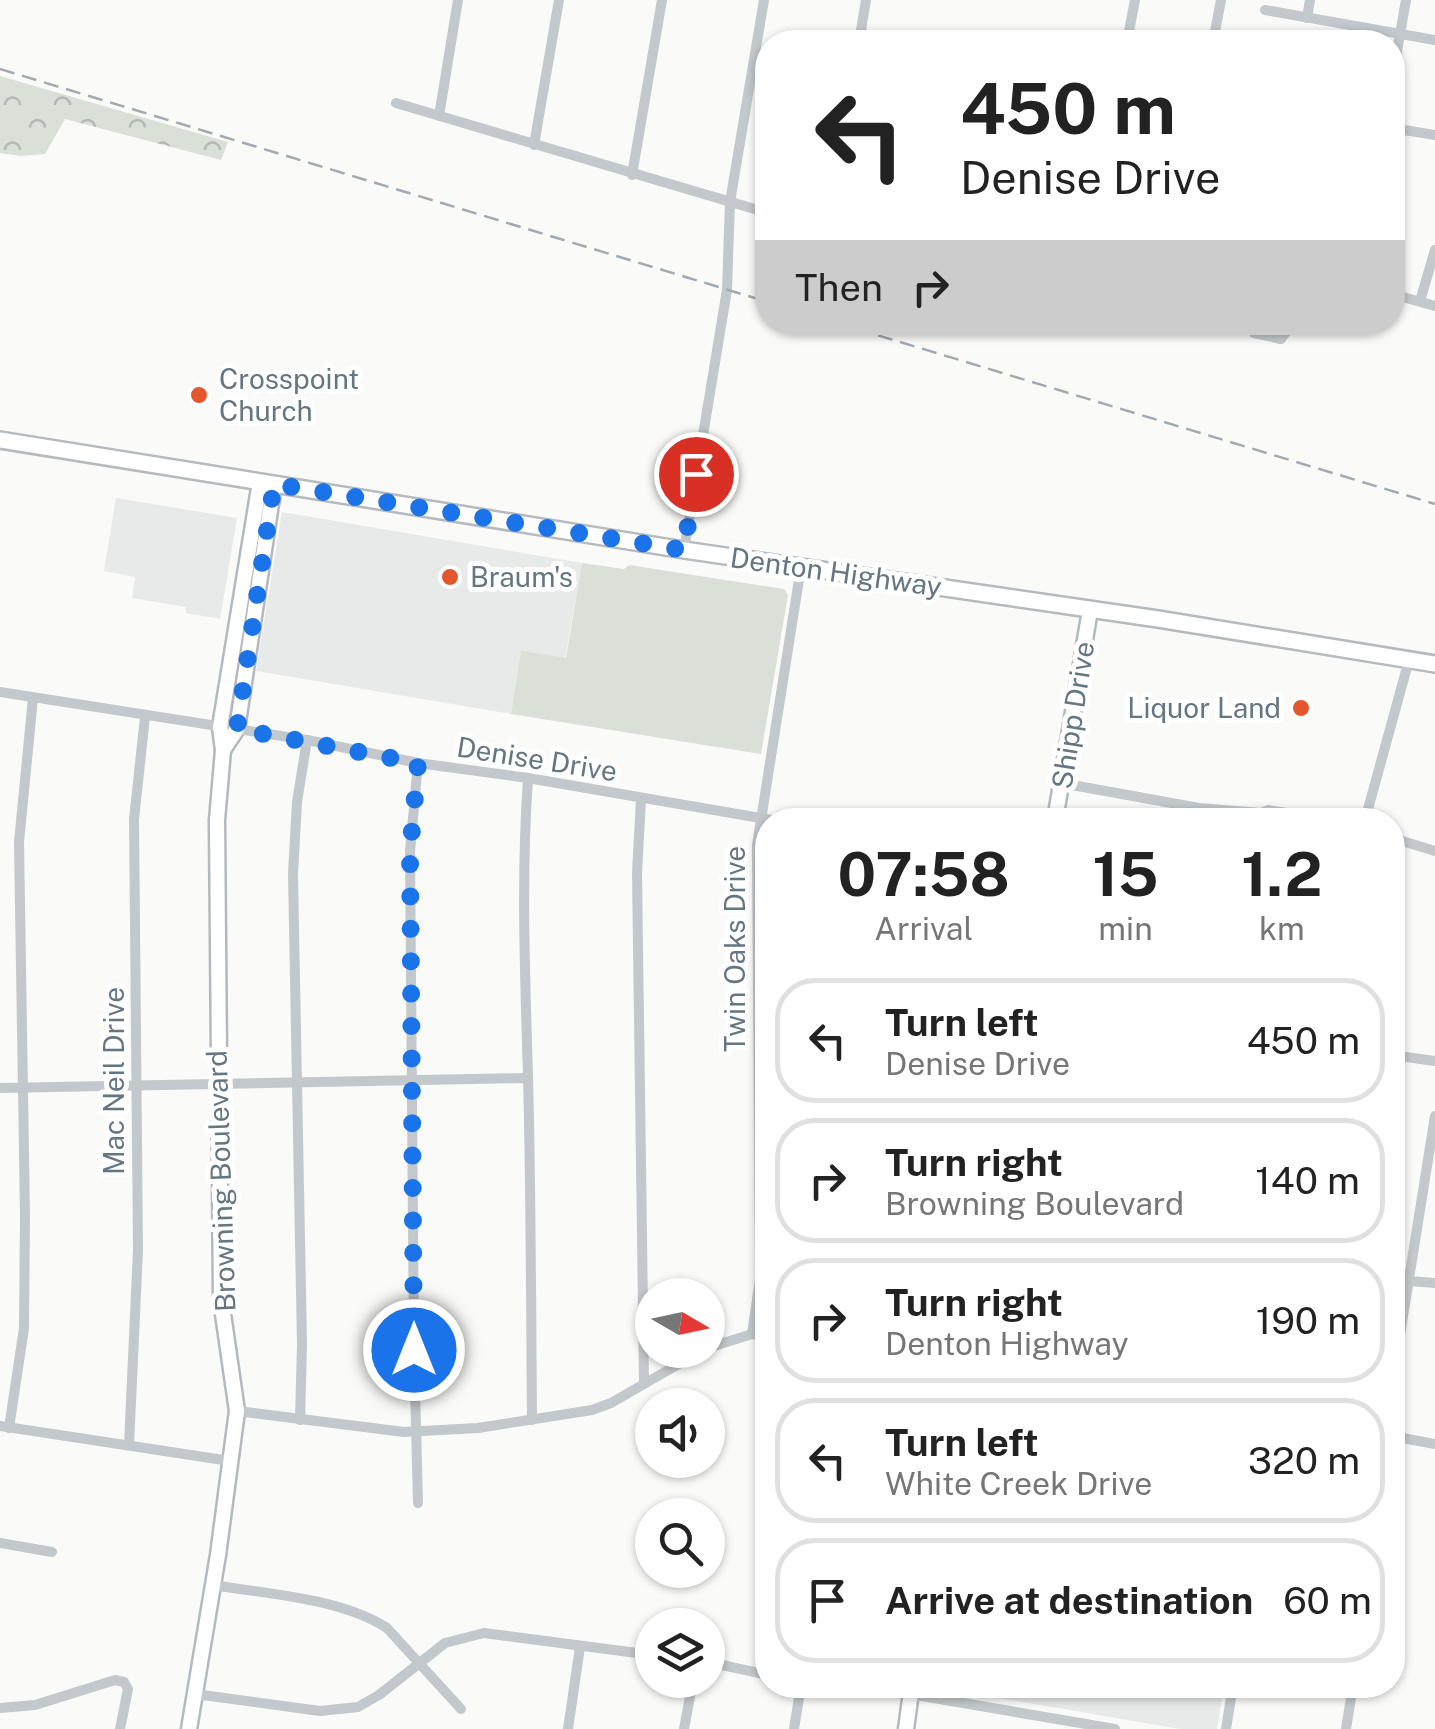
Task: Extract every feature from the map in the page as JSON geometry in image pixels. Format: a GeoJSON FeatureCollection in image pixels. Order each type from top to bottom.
{"type":"FeatureCollection","features":[{"type":"Feature","properties":{"kind":"main road","name":"Denton Highway"},"geometry":{"type":"LineString","coordinates":[[0,440],[684,550],[1435,664]]}},
{"type":"Feature","properties":{"kind":"street"},"geometry":{"type":"LineString","coordinates":[[439,116],[458,0]]}},
{"type":"Feature","properties":{"kind":"street"},"geometry":{"type":"LineString","coordinates":[[534,144],[559,0]]}},
{"type":"Feature","properties":{"kind":"street"},"geometry":{"type":"LineString","coordinates":[[632,174],[662,0]]}},
{"type":"Feature","properties":{"kind":"street"},"geometry":{"type":"LineString","coordinates":[[759,30],[764,0]]}},
{"type":"Feature","properties":{"kind":"street"},"geometry":{"type":"LineString","coordinates":[[861,30],[866,0]]}},
{"type":"Feature","properties":{"kind":"street"},"geometry":{"type":"LineString","coordinates":[[1129,30],[1134,0]]}},
{"type":"Feature","properties":{"kind":"street"},"geometry":{"type":"LineString","coordinates":[[1215,30],[1220,0]]}},
{"type":"Feature","properties":{"kind":"street"},"geometry":{"type":"LineString","coordinates":[[1307,18],[1310,0]]}},
{"type":"Feature","properties":{"kind":"street"},"geometry":{"type":"LineString","coordinates":[[1401,30],[1406,0]]}},
{"type":"Feature","properties":{"kind":"street"},"geometry":{"type":"LineString","coordinates":[[1265,10],[1377,30]]}},
{"type":"Feature","properties":{"kind":"street"},"geometry":{"type":"LineString","coordinates":[[1405,35],[1435,40]]}},
{"type":"Feature","properties":{"kind":"street"},"geometry":{"type":"LineString","coordinates":[[684,550],[727,290],[730,202],[755,53]]}},
{"type":"Feature","properties":{"kind":"street"},"geometry":{"type":"LineString","coordinates":[[396,103],[755,209]]}},
{"type":"Feature","properties":{"kind":"street"},"geometry":{"type":"LineString","coordinates":[[1405,130],[1435,135]]}},
{"type":"Feature","properties":{"kind":"street"},"geometry":{"type":"LineString","coordinates":[[1420,301],[1435,250]]}},
{"type":"Feature","properties":{"kind":"street"},"geometry":{"type":"LineString","coordinates":[[1405,297],[1435,306]]}},
{"type":"Feature","properties":{"kind":"street","name":"Browning Boulevard"},"geometry":{"type":"LineString","coordinates":[[189,1729],[237,1410],[221,1300],[216,820],[224,750],[220,727],[249,594],[267,483]]}},
{"type":"Feature","properties":{"kind":"street","name":"Twin Oaks Drive"},"geometry":{"type":"LineString","coordinates":[[768,808],[801,567]]}},
{"type":"Feature","properties":{"kind":"street","name":"Browning Boulevard"},"geometry":{"type":"LineString","coordinates":[[224,750],[237,729],[249,594]]}},
{"type":"Feature","properties":{"kind":"street","name":"Shipp Drive"},"geometry":{"type":"LineString","coordinates":[[1057,808],[1090,610]]}},
{"type":"Feature","properties":{"kind":"street"},"geometry":{"type":"LineString","coordinates":[[1368,808],[1409,660]]}},
{"type":"Feature","properties":{"kind":"street","name":"Denise Drive"},"geometry":{"type":"LineString","coordinates":[[0,692],[755,817]]}},
{"type":"Feature","properties":{"kind":"street"},"geometry":{"type":"LineString","coordinates":[[33,698],[19,842],[24,1328],[4,1427],[230,1461]]}},
{"type":"Feature","properties":{"kind":"street","name":"Mac Neil Drive"},"geometry":{"type":"LineString","coordinates":[[128,1445],[137,1307],[134,806],[145,717]]}},
{"type":"Feature","properties":{"kind":"street"},"geometry":{"type":"LineString","coordinates":[[300,1420],[293,874],[297,802],[307,740]]}},
{"type":"Feature","properties":{"kind":"street"},"geometry":{"type":"LineString","coordinates":[[418,763],[410,852],[418,1503]]}},
{"type":"Feature","properties":{"kind":"street"},"geometry":{"type":"LineString","coordinates":[[528,778],[522,876],[532,1420]]}},
{"type":"Feature","properties":{"kind":"street"},"geometry":{"type":"LineString","coordinates":[[1062,782],[1172,808]]}},
{"type":"Feature","properties":{"kind":"street"},"geometry":{"type":"LineString","coordinates":[[641,798],[637,873],[644,1382]]}},
{"type":"Feature","properties":{"kind":"street"},"geometry":{"type":"LineString","coordinates":[[1405,842],[1435,850]]}},
{"type":"Feature","properties":{"kind":"street"},"geometry":{"type":"LineString","coordinates":[[1405,1057],[1435,1062]]}},
{"type":"Feature","properties":{"kind":"street"},"geometry":{"type":"LineString","coordinates":[[0,1088],[528,1078]]}},
{"type":"Feature","properties":{"kind":"street"},"geometry":{"type":"LineString","coordinates":[[1405,1305],[1435,1116]]}},
{"type":"Feature","properties":{"kind":"street"},"geometry":{"type":"LineString","coordinates":[[1409,1281],[1435,1283]]}},
{"type":"Feature","properties":{"kind":"street","name":"Twin Oaks Drive"},"geometry":{"type":"LineString","coordinates":[[752,1334],[755,1313]]}},
{"type":"Feature","properties":{"kind":"street"},"geometry":{"type":"LineString","coordinates":[[725,1343],[755,1335]]}},
{"type":"Feature","properties":{"kind":"street"},"geometry":{"type":"LineString","coordinates":[[237,1410],[416,1432],[592,1410],[612,1403],[670,1368]]}},
{"type":"Feature","properties":{"kind":"street"},"geometry":{"type":"LineString","coordinates":[[1405,1438],[1435,1444]]}},
{"type":"Feature","properties":{"kind":"street"},"geometry":{"type":"LineString","coordinates":[[0,1543],[52,1552]]}},
{"type":"Feature","properties":{"kind":"street"},"geometry":{"type":"LineString","coordinates":[[213,1585],[342,1608],[374,1619],[387,1628],[461,1709]]}},
{"type":"Feature","properties":{"kind":"street"},"geometry":{"type":"LineString","coordinates":[[195,1694],[320,1711],[358,1707],[445,1643],[472,1634],[497,1633],[635,1653]]}},
{"type":"Feature","properties":{"kind":"street"},"geometry":{"type":"LineString","coordinates":[[568,1729],[580,1647]]}},
{"type":"Feature","properties":{"kind":"street"},"geometry":{"type":"LineString","coordinates":[[725,1666],[755,1672]]}},
{"type":"Feature","properties":{"kind":"street"},"geometry":{"type":"LineString","coordinates":[[0,1708],[35,1705],[115,1680],[124,1682],[128,1689],[120,1729]]}},
{"type":"Feature","properties":{"kind":"street"},"geometry":{"type":"LineString","coordinates":[[684,1729],[690,1698]]}},
{"type":"Feature","properties":{"kind":"street"},"geometry":{"type":"LineString","coordinates":[[794,1729],[799,1698]]}},
{"type":"Feature","properties":{"kind":"street"},"geometry":{"type":"LineString","coordinates":[[906,1729],[910,1698]]}},
{"type":"Feature","properties":{"kind":"street"},"geometry":{"type":"LineString","coordinates":[[953,1698],[1115,1729]]}},
{"type":"Feature","properties":{"kind":"street"},"geometry":{"type":"LineString","coordinates":[[1226,1729],[1231,1698]]}},
{"type":"Feature","properties":{"kind":"street"},"geometry":{"type":"LineString","coordinates":[[1346,1729],[1350,1698]]}},
{"type":"Feature","properties":{"kind":"street"},"geometry":{"type":"LineString","coordinates":[[1026,1729],[1028,1714]]}},
{"type":"Feature","properties":{"kind":"shaded area"},"geometry":{"type":"Polygon","coordinates":[[[116,498],[237,518],[220,619],[186,613],[186,607],[132,598],[135,577],[104,571],[116,498]]]}},
{"type":"Feature","properties":{"kind":"shaded area"},"geometry":{"type":"Polygon","coordinates":[[[282,512],[582,563],[565,659],[521,652],[511,714],[256,671],[282,512]]]}},
{"type":"Feature","properties":{"kind":"shaded area"},"geometry":{"type":"Polygon","coordinates":[[[999,1698],[1222,1698],[1217,1729],[1180,1729],[999,1698]]]}},
{"type":"Feature","properties":{"kind":"green space"},"geometry":{"type":"Polygon","coordinates":[[[0,76],[228,142],[221,160],[65,119],[45,154],[0,153],[0,76]]]}},
{"type":"Feature","properties":{"kind":"green space"},"geometry":{"type":"Polygon","coordinates":[[[582,563],[624,569],[629,565],[784,589],[788,595],[761,754],[511,714],[521,651],[566,658],[582,563]]]}},
{"type":"Feature","properties":{"kind":"railway"},"geometry":{"type":"LineString","coordinates":[[0,69],[755,298]]}},
{"type":"Feature","properties":{"kind":"railway"},"geometry":{"type":"LineString","coordinates":[[877,335],[1435,504]]}},
{"type":"Feature","properties":{"kind":"place","name":"Crosspoint Church"},"geometry":{"type":"Point","coordinates":[199,395]}},
{"type":"Feature","properties":{"kind":"place","name":"Braum's"},"geometry":{"type":"Point","coordinates":[450,577]}},
{"type":"Feature","properties":{"kind":"place","name":"Liquor Land"},"geometry":{"type":"Point","coordinates":[1301,708]}},
{"type":"Feature","properties":{"kind":"route"},"geometry":{"type":"LineString","coordinates":[[414,1350],[410,852],[418,763],[237,729],[274,484],[684,550],[696,474]]}}]}
